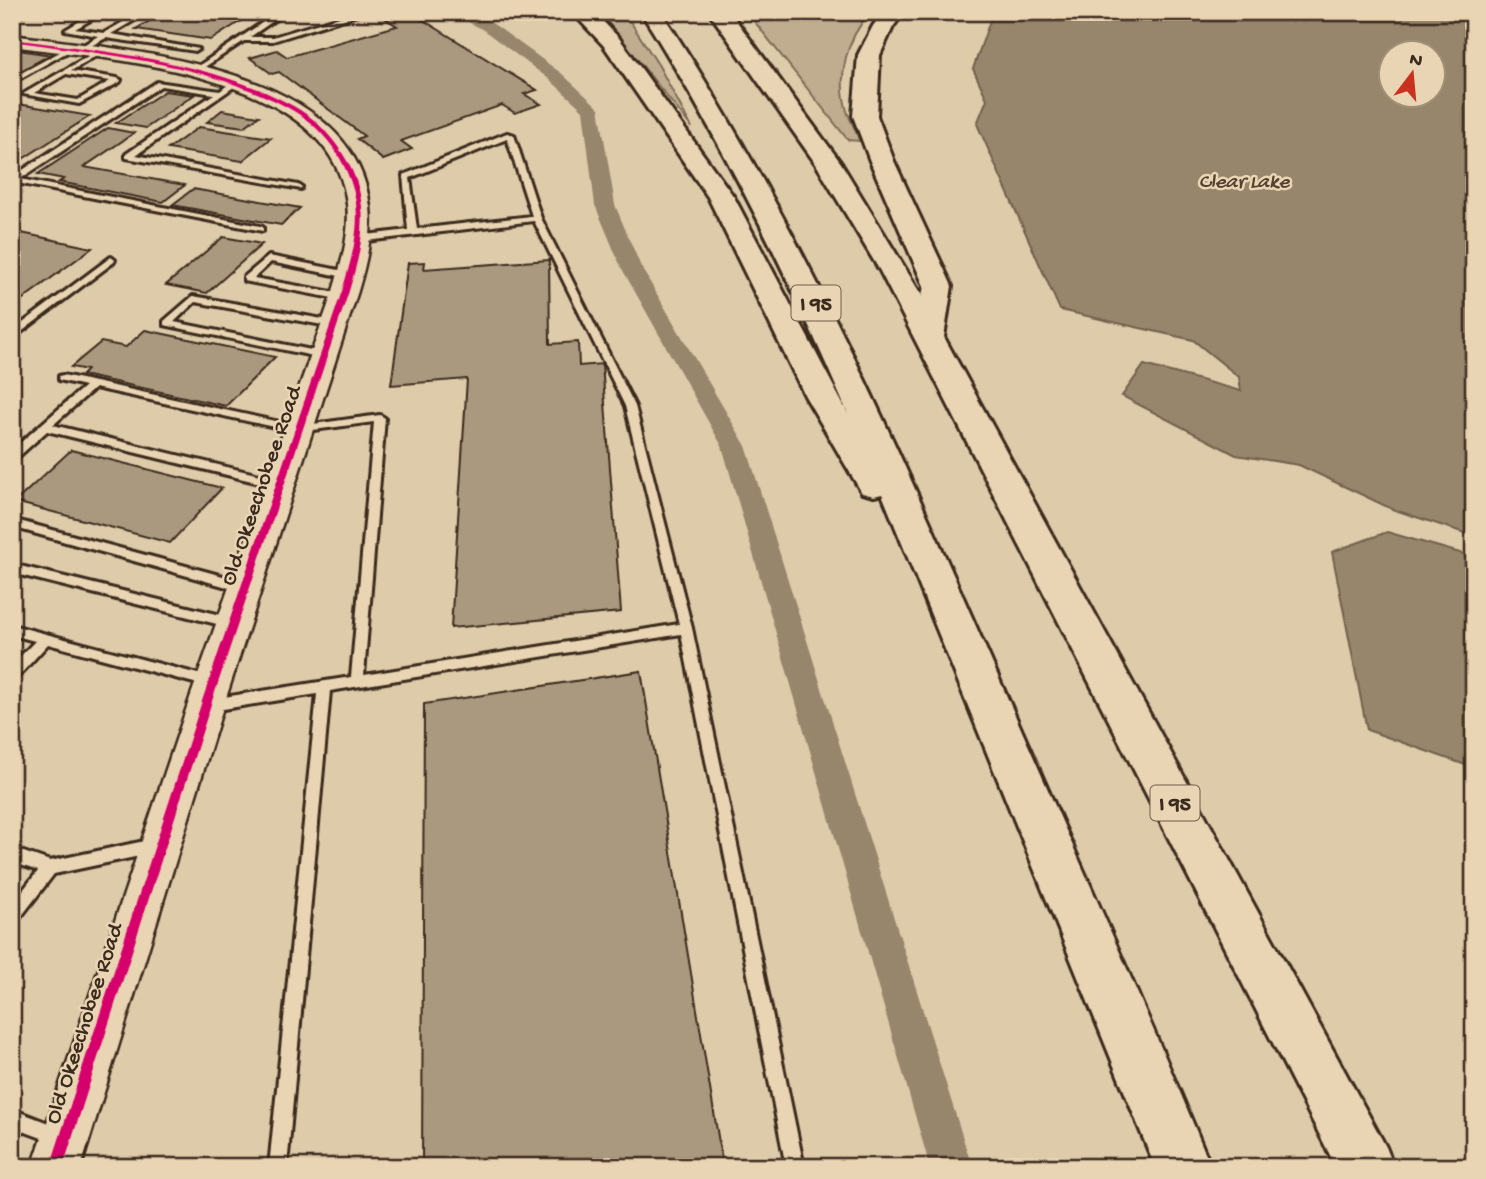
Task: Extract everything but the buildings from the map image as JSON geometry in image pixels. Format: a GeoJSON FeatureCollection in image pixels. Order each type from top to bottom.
{"type":"FeatureCollection","features":[{"type":"Feature","properties":{"kind":"highway"},"geometry":{"type":"LineString","coordinates":[[582,12],[612,42]]}},
{"type":"Feature","properties":{"kind":"highway"},"geometry":{"type":"LineString","coordinates":[[594,12],[612,42],[721,197],[821,396],[949,610]]}},
{"type":"Feature","properties":{"kind":"highway","name":"I 95"},"geometry":{"type":"LineString","coordinates":[[651,12],[725,128],[803,274],[844,363],[1183,1167]]}},
{"type":"Feature","properties":{"kind":"highway","name":"I 95"},"geometry":{"type":"LineString","coordinates":[[719,12],[828,163],[930,336],[1366,1167]]}},
{"type":"Feature","properties":{"kind":"highway"},"geometry":{"type":"LineString","coordinates":[[894,12],[883,26],[869,55],[865,116],[882,161],[938,286],[930,336]]}},
{"type":"Feature","properties":{"kind":"street","name":"Old Okeechobee Road"},"geometry":{"type":"LineString","coordinates":[[12,40],[83,52],[196,60],[229,88],[291,107],[316,124],[334,143],[359,195],[358,239],[342,299],[233,623],[56,1167]]}},
{"type":"Feature","properties":{"kind":"lane"},"geometry":{"type":"LineString","coordinates":[[12,18],[24,12]]}},
{"type":"Feature","properties":{"kind":"lane"},"geometry":{"type":"LineString","coordinates":[[101,12],[68,30],[83,52],[117,80],[79,103],[27,94],[83,52],[137,17],[101,12]]}},
{"type":"Feature","properties":{"kind":"lane"},"geometry":{"type":"LineString","coordinates":[[196,60],[243,39],[284,12]]}},
{"type":"Feature","properties":{"kind":"lane"},"geometry":{"type":"LineString","coordinates":[[243,39],[273,39],[365,12]]}},
{"type":"Feature","properties":{"kind":"lane"},"geometry":{"type":"LineString","coordinates":[[12,81],[83,52]]}},
{"type":"Feature","properties":{"kind":"lane"},"geometry":{"type":"LineString","coordinates":[[229,88],[160,84],[13,180],[260,229]]}},
{"type":"Feature","properties":{"kind":"lane"},"geometry":{"type":"LineString","coordinates":[[229,88],[130,156],[298,187]]}},
{"type":"Feature","properties":{"kind":"lane"},"geometry":{"type":"LineString","coordinates":[[413,232],[406,177],[510,135],[537,218],[630,406],[686,628],[795,1167]]}},
{"type":"Feature","properties":{"kind":"lane"},"geometry":{"type":"LineString","coordinates":[[358,239],[537,218]]}},
{"type":"Feature","properties":{"kind":"lane"},"geometry":{"type":"LineString","coordinates":[[269,259],[342,299],[247,279],[269,259]]}},
{"type":"Feature","properties":{"kind":"lane"},"geometry":{"type":"LineString","coordinates":[[12,335],[111,260]]}},
{"type":"Feature","properties":{"kind":"lane"},"geometry":{"type":"LineString","coordinates":[[323,355],[167,323],[193,299],[342,299]]}},
{"type":"Feature","properties":{"kind":"lane"},"geometry":{"type":"LineString","coordinates":[[63,378],[298,429],[380,418],[357,681]]}},
{"type":"Feature","properties":{"kind":"lane"},"geometry":{"type":"LineString","coordinates":[[12,456],[93,384]]}},
{"type":"Feature","properties":{"kind":"lane"},"geometry":{"type":"LineString","coordinates":[[45,427],[280,484]]}},
{"type":"Feature","properties":{"kind":"lane"},"geometry":{"type":"LineString","coordinates":[[12,523],[245,587]]}},
{"type":"Feature","properties":{"kind":"lane"},"geometry":{"type":"LineString","coordinates":[[12,568],[233,623]]}},
{"type":"Feature","properties":{"kind":"lane"},"geometry":{"type":"LineString","coordinates":[[12,630],[46,638],[210,694],[324,687],[686,628]]}},
{"type":"Feature","properties":{"kind":"lane"},"geometry":{"type":"LineString","coordinates":[[12,674],[46,638]]}},
{"type":"Feature","properties":{"kind":"lane"},"geometry":{"type":"LineString","coordinates":[[278,1167],[324,687]]}},
{"type":"Feature","properties":{"kind":"lane"},"geometry":{"type":"LineString","coordinates":[[12,855],[50,869],[161,845]]}},
{"type":"Feature","properties":{"kind":"lane"},"geometry":{"type":"LineString","coordinates":[[12,917],[50,869]]}},
{"type":"Feature","properties":{"kind":"lane"},"geometry":{"type":"LineString","coordinates":[[12,1118],[65,1137]]}},
{"type":"Feature","properties":{"kind":"shaded area"},"geometry":{"type":"Polygon","coordinates":[[[600,12],[624,12],[659,66],[692,128],[600,12]]]}},
{"type":"Feature","properties":{"kind":"shaded area"},"geometry":{"type":"Polygon","coordinates":[[[747,12],[870,12],[855,34],[843,71],[844,98],[859,141],[848,140],[747,12]]]}},
{"type":"Feature","properties":{"kind":"water","name":"Clear Lake"},"geometry":{"type":"Polygon","coordinates":[[[993,12],[1474,12],[1474,536],[1392,509],[1299,465],[1236,455],[1122,396],[1144,365],[1241,391],[1239,377],[1193,340],[1060,310],[977,124],[987,99],[973,69],[993,12]]]}},
{"type":"Feature","properties":{"kind":"water"},"geometry":{"type":"Polygon","coordinates":[[[1387,532],[1474,557],[1474,768],[1367,730],[1332,552],[1387,532]]]}},
{"type":"Feature","properties":{"kind":"waterway"},"geometry":{"type":"LineString","coordinates":[[456,12],[487,26],[555,76],[591,108],[605,205],[631,267],[734,446],[951,1167]]}},
{"type":"Feature","properties":{"kind":"cycle path"},"geometry":{"type":"LineString","coordinates":[[12,40],[188,68],[234,81],[276,99],[311,120],[337,148],[355,186],[360,217],[346,291],[208,698],[56,1167]]}}]}
